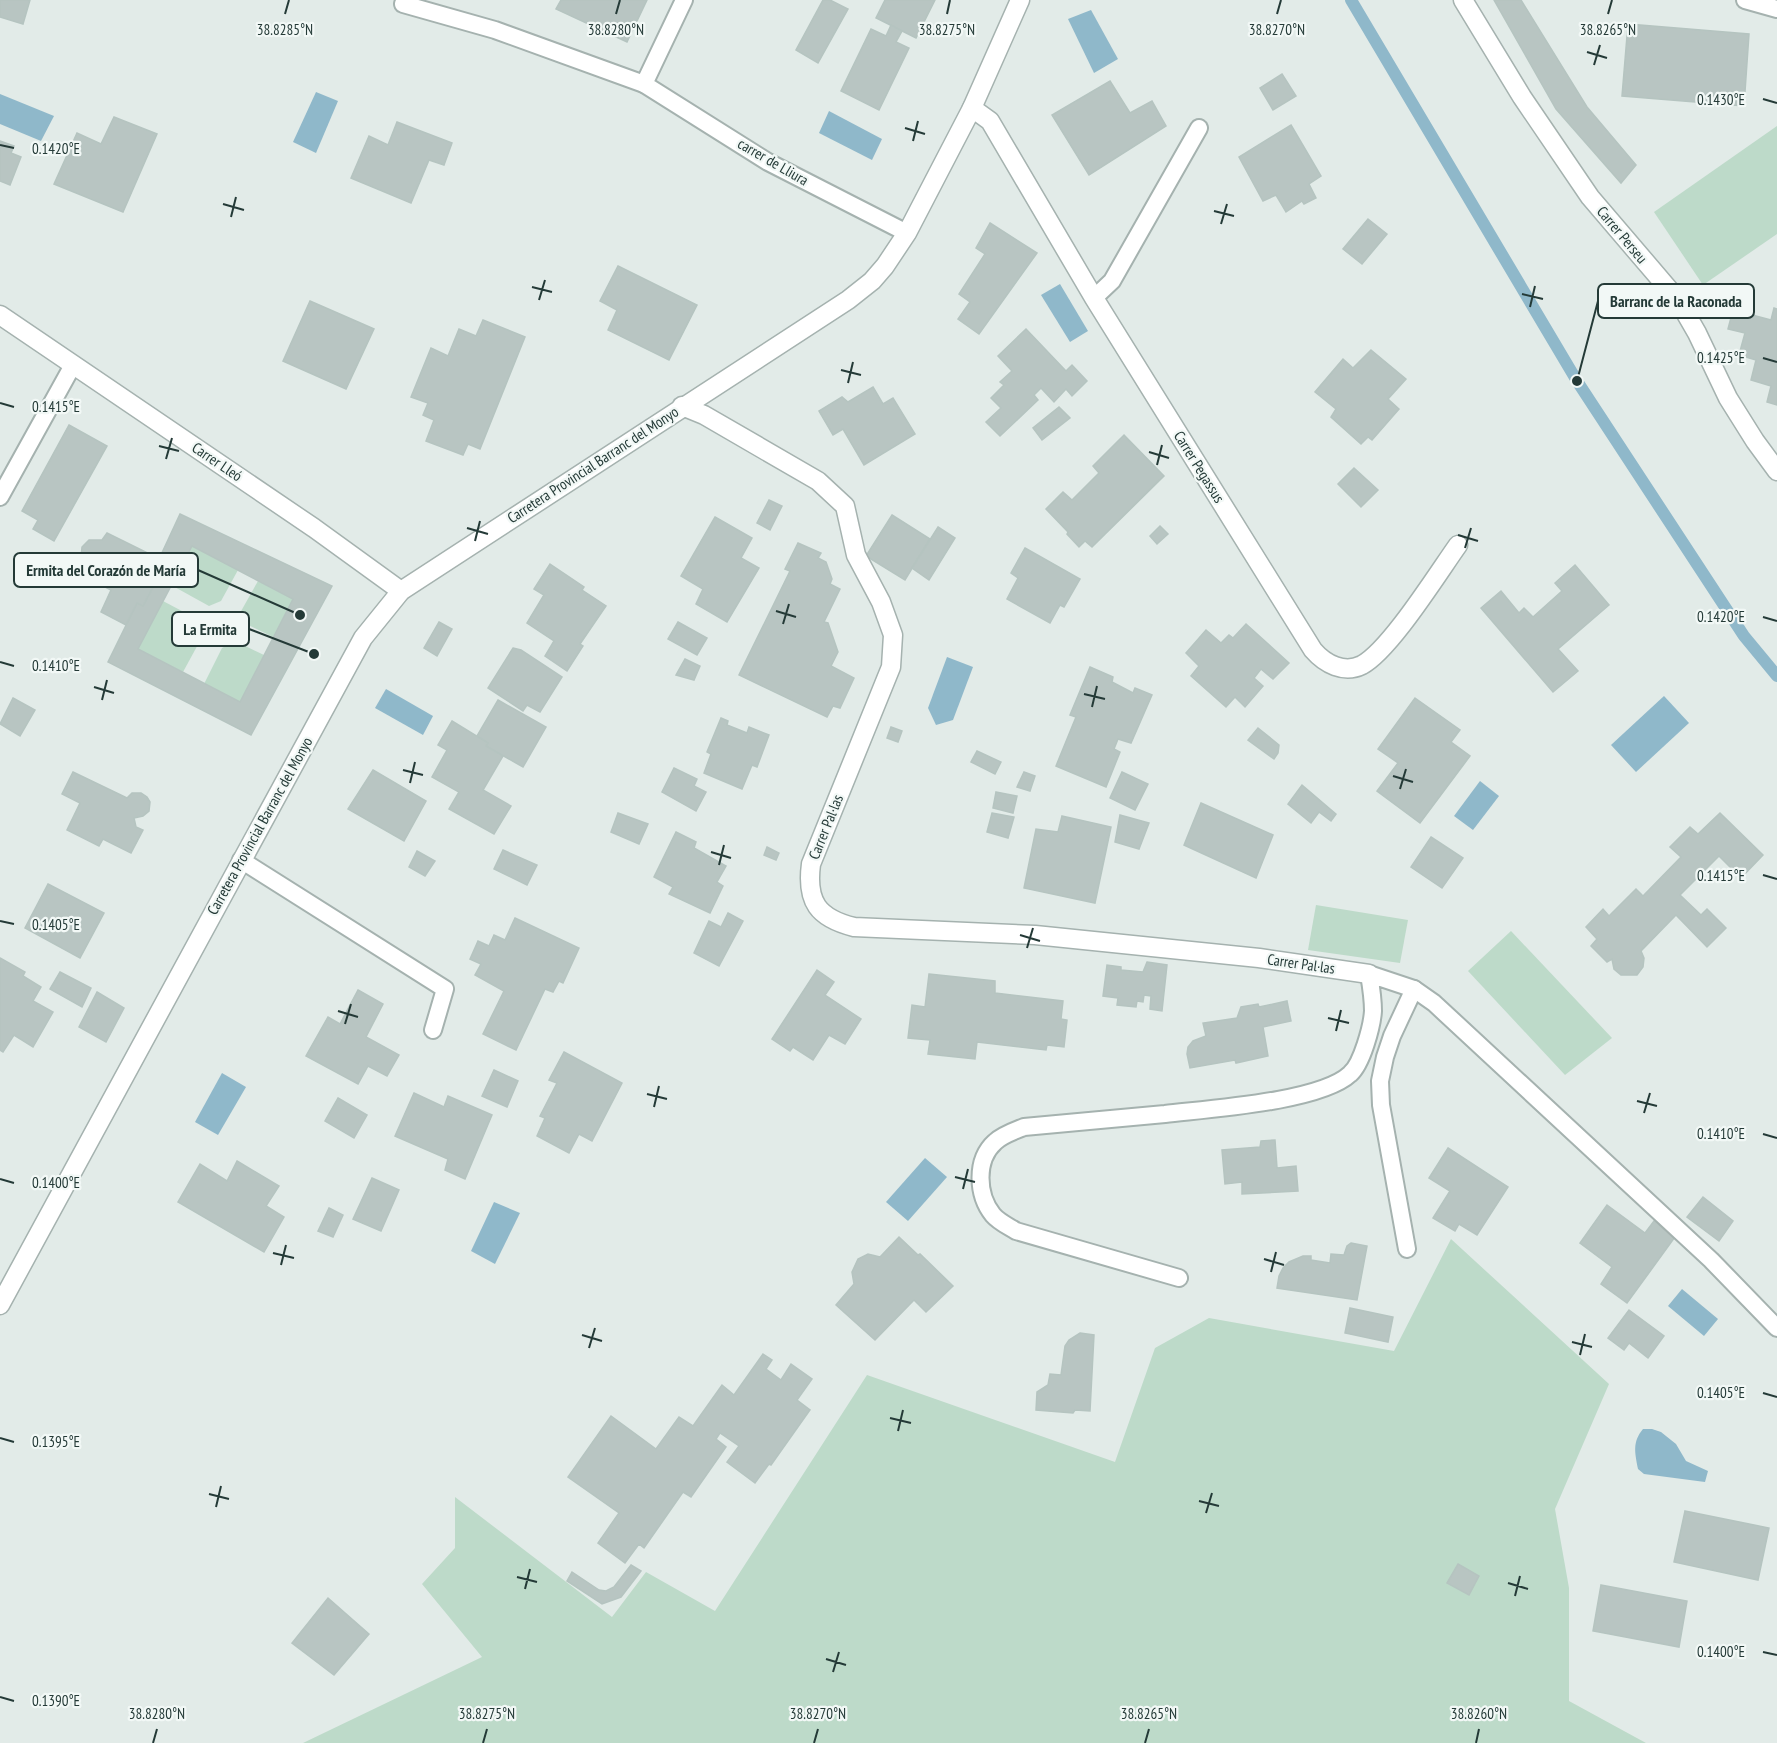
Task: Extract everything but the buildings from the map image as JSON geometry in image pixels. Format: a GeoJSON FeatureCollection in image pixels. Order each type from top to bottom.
{"type":"FeatureCollection","features":[{"type":"Feature","properties":{"kind":"street","name":"Carretera Provincial Barranc del Monyo"},"geometry":{"type":"LineString","coordinates":[[0,1305],[363,638],[401,591],[848,300],[872,281],[885,266],[906,233],[972,108],[1020,0]]}},
{"type":"Feature","properties":{"kind":"street","name":"Carrer Perseu"},"geometry":{"type":"LineString","coordinates":[[1463,0],[1522,97],[1590,197],[1678,300],[1697,333],[1728,398],[1777,471]]}},
{"type":"Feature","properties":{"kind":"street","name":"Carrer Pegassus"},"geometry":{"type":"LineString","coordinates":[[972,108],[990,121],[1094,298],[1321,660],[1338,668],[1354,668],[1364,664],[1404,621],[1458,545]]}},
{"type":"Feature","properties":{"kind":"street","name":"Carrer Lleó"},"geometry":{"type":"LineString","coordinates":[[0,315],[314,528],[401,591]]}},
{"type":"Feature","properties":{"kind":"street","name":"Carrer Pal·las"},"geometry":{"type":"LineString","coordinates":[[682,406],[705,414],[818,481],[839,499],[845,506],[849,517],[856,555],[881,602],[893,635],[891,667],[811,864],[809,879],[811,893],[816,905],[824,914],[835,922],[854,927],[1035,935],[1259,958],[1369,974]]}},
{"type":"Feature","properties":{"kind":"lane"},"geometry":{"type":"LineString","coordinates":[[644,84],[684,0]]}},
{"type":"Feature","properties":{"kind":"lane"},"geometry":{"type":"LineString","coordinates":[[1745,0],[1777,9]]}},
{"type":"Feature","properties":{"kind":"lane","name":"carrer de Lliura"},"geometry":{"type":"LineString","coordinates":[[403,4],[495,30],[644,84],[768,162],[906,233]]}},
{"type":"Feature","properties":{"kind":"lane"},"geometry":{"type":"LineString","coordinates":[[1094,298],[1112,280],[1199,128]]}},
{"type":"Feature","properties":{"kind":"lane"},"geometry":{"type":"LineString","coordinates":[[0,497],[73,365]]}},
{"type":"Feature","properties":{"kind":"lane"},"geometry":{"type":"LineString","coordinates":[[241,861],[445,988],[433,1030]]}},
{"type":"Feature","properties":{"kind":"lane"},"geometry":{"type":"LineString","coordinates":[[1179,1278],[1016,1231],[1002,1223],[994,1216],[983,1197],[980,1172],[990,1148],[996,1140],[1024,1127],[1233,1107],[1278,1100],[1343,1080],[1356,1068],[1373,1013],[1369,974],[1414,989],[1434,1003],[1711,1260],[1777,1328]]}},
{"type":"Feature","properties":{"kind":"lane"},"geometry":{"type":"LineString","coordinates":[[1407,1249],[1381,1106],[1380,1081],[1392,1036],[1414,989]]}},
{"type":"Feature","properties":{"kind":"green space"},"geometry":{"type":"Polygon","coordinates":[[[1777,126],[1777,234],[1703,285],[1654,212],[1777,126]]]}},
{"type":"Feature","properties":{"kind":"green space"},"geometry":{"type":"Polygon","coordinates":[[[192,546],[238,570],[221,601],[209,606],[171,585],[192,546]]]}},
{"type":"Feature","properties":{"kind":"green space"},"geometry":{"type":"Polygon","coordinates":[[[258,581],[293,599],[273,637],[244,623],[240,613],[258,581]]]}},
{"type":"Feature","properties":{"kind":"green space"},"geometry":{"type":"Polygon","coordinates":[[[163,601],[197,619],[201,639],[183,672],[138,649],[163,601]]]}},
{"type":"Feature","properties":{"kind":"green space"},"geometry":{"type":"Polygon","coordinates":[[[235,641],[264,655],[240,702],[204,684],[222,648],[235,641]]]}},
{"type":"Feature","properties":{"kind":"green space"},"geometry":{"type":"Polygon","coordinates":[[[1316,905],[1408,920],[1400,963],[1308,950],[1316,905]]]}},
{"type":"Feature","properties":{"kind":"green space"},"geometry":{"type":"Polygon","coordinates":[[[1511,931],[1612,1038],[1565,1075],[1468,971],[1511,931]]]}},
{"type":"Feature","properties":{"kind":"green space"},"geometry":{"type":"Polygon","coordinates":[[[1451,1239],[1609,1384],[1555,1509],[1569,1588],[1569,1701],[1646,1743],[303,1743],[482,1657],[422,1584],[455,1548],[455,1497],[612,1617],[646,1572],[715,1611],[867,1375],[1115,1462],[1155,1348],[1209,1318],[1394,1351],[1451,1239]]]}},
{"type":"Feature","properties":{"kind":"water"},"geometry":{"type":"Polygon","coordinates":[[[1091,10],[1118,59],[1094,73],[1068,19],[1091,10]]]}},
{"type":"Feature","properties":{"kind":"water"},"geometry":{"type":"Polygon","coordinates":[[[316,92],[338,101],[316,153],[293,142],[316,92]]]}},
{"type":"Feature","properties":{"kind":"water"},"geometry":{"type":"Polygon","coordinates":[[[0,94],[54,116],[41,141],[0,124],[0,94]]]}},
{"type":"Feature","properties":{"kind":"water"},"geometry":{"type":"Polygon","coordinates":[[[829,111],[882,139],[872,160],[819,133],[829,111]]]}},
{"type":"Feature","properties":{"kind":"water"},"geometry":{"type":"Polygon","coordinates":[[[1060,284],[1088,331],[1070,342],[1041,295],[1060,284]]]}},
{"type":"Feature","properties":{"kind":"water"},"geometry":{"type":"Polygon","coordinates":[[[947,657],[973,667],[953,720],[936,725],[928,708],[947,657]]]}},
{"type":"Feature","properties":{"kind":"water"},"geometry":{"type":"Polygon","coordinates":[[[386,689],[433,716],[423,735],[375,708],[386,689]]]}},
{"type":"Feature","properties":{"kind":"water"},"geometry":{"type":"Polygon","coordinates":[[[1664,696],[1689,723],[1636,772],[1611,745],[1664,696]]]}},
{"type":"Feature","properties":{"kind":"water"},"geometry":{"type":"Polygon","coordinates":[[[1480,781],[1499,796],[1473,830],[1454,816],[1480,781]]]}},
{"type":"Feature","properties":{"kind":"water"},"geometry":{"type":"Polygon","coordinates":[[[222,1073],[246,1087],[218,1135],[195,1122],[222,1073]]]}},
{"type":"Feature","properties":{"kind":"water"},"geometry":{"type":"Polygon","coordinates":[[[925,1158],[947,1177],[908,1221],[886,1202],[925,1158]]]}},
{"type":"Feature","properties":{"kind":"water"},"geometry":{"type":"Polygon","coordinates":[[[494,1202],[520,1213],[495,1264],[471,1251],[494,1202]]]}},
{"type":"Feature","properties":{"kind":"water"},"geometry":{"type":"Polygon","coordinates":[[[1682,1289],[1718,1319],[1704,1336],[1668,1306],[1682,1289]]]}},
{"type":"Feature","properties":{"kind":"water"},"geometry":{"type":"Polygon","coordinates":[[[1643,1429],[1661,1432],[1676,1444],[1686,1461],[1708,1471],[1705,1482],[1644,1474],[1638,1469],[1636,1443],[1643,1429]]]}},
{"type":"Feature","properties":{"kind":"waterway"},"geometry":{"type":"LineString","coordinates":[[1351,0],[1577,381],[1744,636],[1777,676]]}},
{"type":"Feature","properties":{"kind":"place","name":"Barranc de la Raconada"},"geometry":{"type":"Point","coordinates":[1577,381]}},
{"type":"Feature","properties":{"kind":"place","name":"Ermita del Corazón de María"},"geometry":{"type":"Point","coordinates":[300,615]}},
{"type":"Feature","properties":{"kind":"place","name":"La Ermita"},"geometry":{"type":"Point","coordinates":[314,654]}}]}
